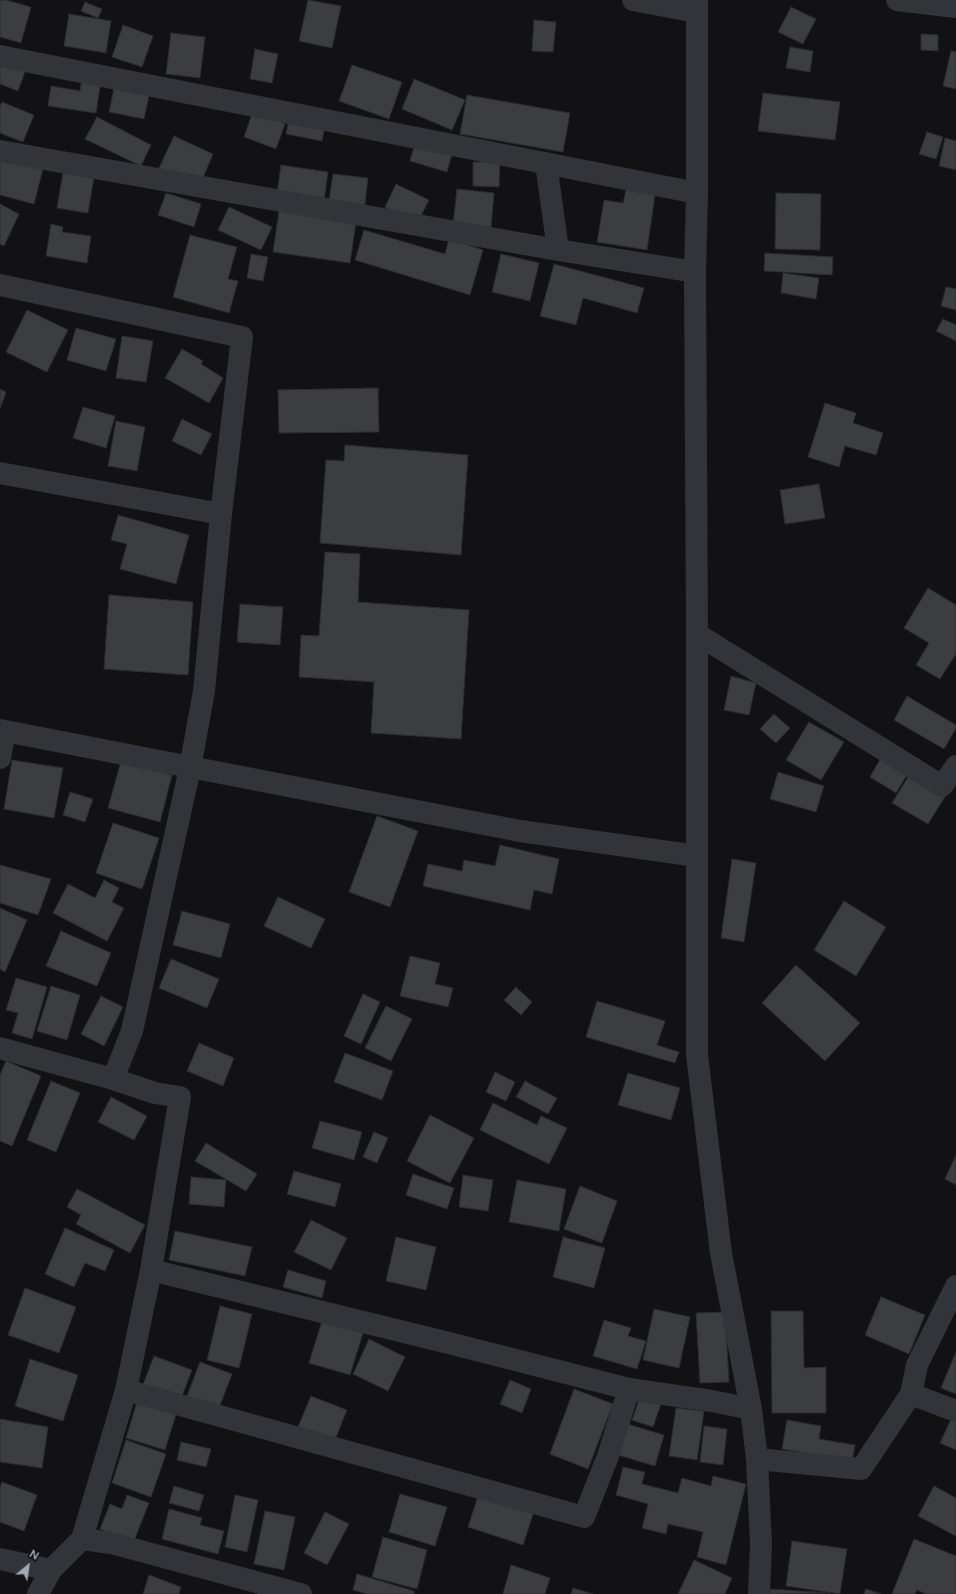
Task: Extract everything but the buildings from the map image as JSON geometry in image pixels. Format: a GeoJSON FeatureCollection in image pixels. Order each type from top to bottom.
{"type":"FeatureCollection","features":[{"type":"Feature","properties":{"kind":"street"},"geometry":{"type":"LineString","coordinates":[[633,0],[691,11],[697,5]]}},
{"type":"Feature","properties":{"kind":"street"},"geometry":{"type":"LineString","coordinates":[[897,0],[956,7]]}},
{"type":"Feature","properties":{"kind":"street"},"geometry":{"type":"LineString","coordinates":[[697,5],[697,193],[695,272],[697,1055],[721,1253],[751,1409],[757,1459],[761,1544],[759,1594]]}},
{"type":"Feature","properties":{"kind":"street"},"geometry":{"type":"LineString","coordinates":[[0,56],[697,193]]}},
{"type":"Feature","properties":{"kind":"street"},"geometry":{"type":"LineString","coordinates":[[0,151],[558,250],[695,272]]}},
{"type":"Feature","properties":{"kind":"street"},"geometry":{"type":"LineString","coordinates":[[546,163],[558,250]]}},
{"type":"Feature","properties":{"kind":"street"},"geometry":{"type":"LineString","coordinates":[[0,286],[242,337],[204,691],[190,768],[132,1031],[113,1079]]}},
{"type":"Feature","properties":{"kind":"street"},"geometry":{"type":"LineString","coordinates":[[0,472],[222,514]]}},
{"type":"Feature","properties":{"kind":"street"},"geometry":{"type":"LineString","coordinates":[[697,634],[942,786],[956,766]]}},
{"type":"Feature","properties":{"kind":"street"},"geometry":{"type":"LineString","coordinates":[[0,758],[2,731],[520,831],[697,856]]}},
{"type":"Feature","properties":{"kind":"street"},"geometry":{"type":"LineString","coordinates":[[0,1048],[113,1079],[154,1093],[180,1097],[151,1270],[126,1390],[82,1539],[51,1570],[38,1594]]}},
{"type":"Feature","properties":{"kind":"street"},"geometry":{"type":"LineString","coordinates":[[151,1270],[450,1343],[628,1389],[712,1401],[751,1409]]}},
{"type":"Feature","properties":{"kind":"street"},"geometry":{"type":"LineString","coordinates":[[757,1459],[861,1469],[911,1394],[917,1365],[956,1286]]}},
{"type":"Feature","properties":{"kind":"street"},"geometry":{"type":"LineString","coordinates":[[126,1390],[584,1517],[608,1456],[628,1389]]}},
{"type":"Feature","properties":{"kind":"street"},"geometry":{"type":"LineString","coordinates":[[911,1394],[956,1411]]}},
{"type":"Feature","properties":{"kind":"street"},"geometry":{"type":"LineString","coordinates":[[82,1539],[111,1543],[301,1594]]}},
{"type":"Feature","properties":{"kind":"street"},"geometry":{"type":"LineString","coordinates":[[0,1559],[51,1570]]}}]}
